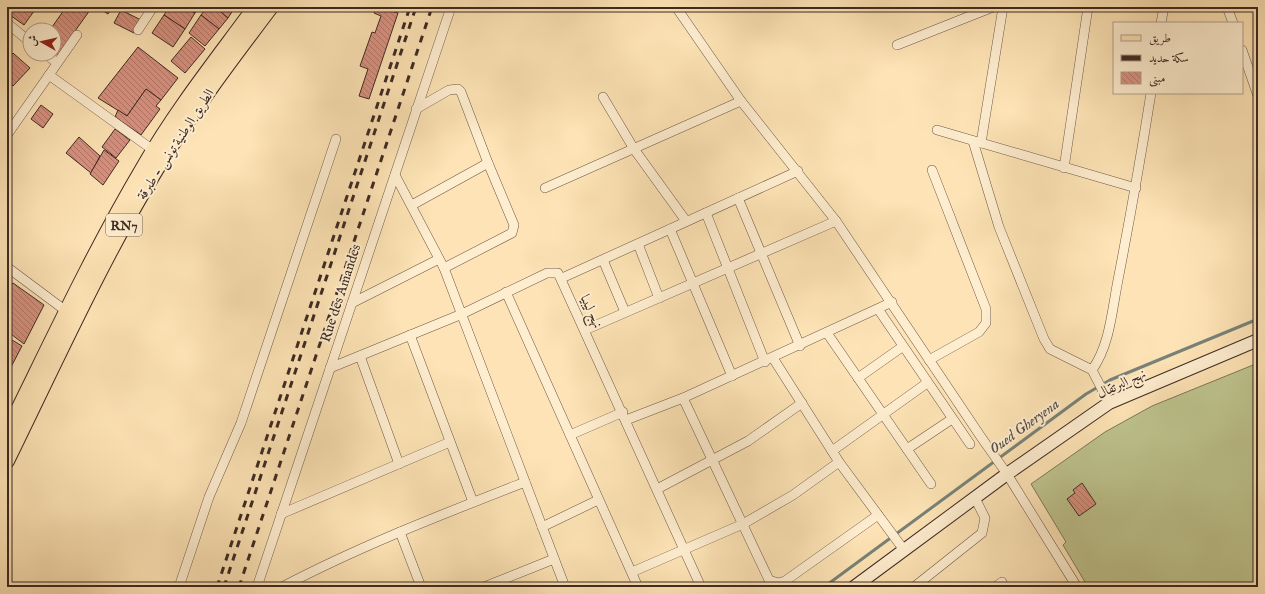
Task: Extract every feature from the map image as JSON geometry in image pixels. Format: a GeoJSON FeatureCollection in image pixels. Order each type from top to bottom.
{"type":"FeatureCollection","features":[{"type":"Feature","properties":{"kind":"main road","name":"الطريق الوطنية تونس - طبرقة"},"geometry":{"type":"LineString","coordinates":[[7,432],[11,412],[66,312],[112,221],[153,150],[206,72],[255,7]]}},
{"type":"Feature","properties":{"kind":"main road","name":"الطريق الوطنية تونس - طبرقة"},"geometry":{"type":"LineString","coordinates":[[7,461],[123,227],[156,170],[187,120],[271,7]]}},
{"type":"Feature","properties":{"kind":"street"},"geometry":{"type":"LineString","coordinates":[[138,30],[153,7]]}},
{"type":"Feature","properties":{"kind":"street","name":"Rue des Amandes"},"geometry":{"type":"LineString","coordinates":[[257,587],[451,7]]}},
{"type":"Feature","properties":{"kind":"street"},"geometry":{"type":"LineString","coordinates":[[676,7],[742,101],[836,220],[892,302],[928,360],[1004,469],[1077,587]]}},
{"type":"Feature","properties":{"kind":"street"},"geometry":{"type":"LineString","coordinates":[[897,45],[993,7]]}},
{"type":"Feature","properties":{"kind":"street"},"geometry":{"type":"LineString","coordinates":[[1003,7],[977,142],[999,227],[1044,339],[1050,349],[1093,372],[1106,398]]}},
{"type":"Feature","properties":{"kind":"street"},"geometry":{"type":"LineString","coordinates":[[1064,168],[1088,7]]}},
{"type":"Feature","properties":{"kind":"street"},"geometry":{"type":"LineString","coordinates":[[1161,22],[1164,7]]}},
{"type":"Feature","properties":{"kind":"street"},"geometry":{"type":"LineString","coordinates":[[1227,7],[1233,22]]}},
{"type":"Feature","properties":{"kind":"street"},"geometry":{"type":"LineString","coordinates":[[7,23],[22,35]]}},
{"type":"Feature","properties":{"kind":"street"},"geometry":{"type":"LineString","coordinates":[[7,135],[77,35]]}},
{"type":"Feature","properties":{"kind":"street"},"geometry":{"type":"LineString","coordinates":[[1243,53],[1258,96]]}},
{"type":"Feature","properties":{"kind":"street"},"geometry":{"type":"LineString","coordinates":[[48,75],[153,150]]}},
{"type":"Feature","properties":{"kind":"street"},"geometry":{"type":"LineString","coordinates":[[416,109],[450,90],[458,89],[461,92],[488,163],[513,218],[514,230],[512,233],[444,268]]}},
{"type":"Feature","properties":{"kind":"street"},"geometry":{"type":"LineString","coordinates":[[1093,372],[1104,348],[1136,188],[1150,94]]}},
{"type":"Feature","properties":{"kind":"street"},"geometry":{"type":"LineString","coordinates":[[603,97],[634,149],[686,221]]}},
{"type":"Feature","properties":{"kind":"street"},"geometry":{"type":"LineString","coordinates":[[545,188],[742,101]]}},
{"type":"Feature","properties":{"kind":"street"},"geometry":{"type":"LineString","coordinates":[[937,130],[1136,188]]}},
{"type":"Feature","properties":{"kind":"street"},"geometry":{"type":"LineString","coordinates":[[180,587],[209,497],[241,423],[336,139]]}},
{"type":"Feature","properties":{"kind":"street"},"geometry":{"type":"LineString","coordinates":[[412,205],[488,163]]}},
{"type":"Feature","properties":{"kind":"street"},"geometry":{"type":"LineString","coordinates":[[928,360],[979,332],[986,323],[986,309],[932,170]]}},
{"type":"Feature","properties":{"kind":"street"},"geometry":{"type":"LineString","coordinates":[[330,368],[462,314],[551,272],[558,273],[562,278],[798,171]]}},
{"type":"Feature","properties":{"kind":"street"},"geometry":{"type":"LineString","coordinates":[[395,175],[444,268],[554,559],[566,587]]}},
{"type":"Feature","properties":{"kind":"street"},"geometry":{"type":"LineString","coordinates":[[738,198],[763,253],[800,346]]}},
{"type":"Feature","properties":{"kind":"street"},"geometry":{"type":"LineString","coordinates":[[706,213],[727,268],[769,360],[802,404],[839,462],[901,546]]}},
{"type":"Feature","properties":{"kind":"street"},"geometry":{"type":"LineString","coordinates":[[585,330],[836,220]]}},
{"type":"Feature","properties":{"kind":"street"},"geometry":{"type":"LineString","coordinates":[[670,229],[732,376]]}},
{"type":"Feature","properties":{"kind":"street"},"geometry":{"type":"LineString","coordinates":[[638,244],[659,298]]}},
{"type":"Feature","properties":{"kind":"street"},"geometry":{"type":"LineString","coordinates":[[352,303],[439,259]]}},
{"type":"Feature","properties":{"kind":"street"},"geometry":{"type":"LineString","coordinates":[[603,260],[625,312]]}},
{"type":"Feature","properties":{"kind":"street"},"geometry":{"type":"LineString","coordinates":[[7,267],[66,312]]}},
{"type":"Feature","properties":{"kind":"street","name":"نهج ليبيا"},"geometry":{"type":"LineString","coordinates":[[562,278],[701,587]]}},
{"type":"Feature","properties":{"kind":"street"},"geometry":{"type":"LineString","coordinates":[[506,292],[638,587]]}},
{"type":"Feature","properties":{"kind":"street"},"geometry":{"type":"LineString","coordinates":[[570,435],[624,416],[683,398],[800,346],[892,302]]}},
{"type":"Feature","properties":{"kind":"street"},"geometry":{"type":"LineString","coordinates":[[878,309],[902,347],[970,444]]}},
{"type":"Feature","properties":{"kind":"street"},"geometry":{"type":"LineString","coordinates":[[827,333],[932,484]]}},
{"type":"Feature","properties":{"kind":"street"},"geometry":{"type":"LineString","coordinates":[[410,335],[473,502]]}},
{"type":"Feature","properties":{"kind":"street","name":"نهج البرتقال"},"geometry":{"type":"LineString","coordinates":[[854,587],[901,546],[975,498],[1004,469],[1106,398],[1258,340]]}},
{"type":"Feature","properties":{"kind":"street"},"geometry":{"type":"LineString","coordinates":[[858,378],[902,347]]}},
{"type":"Feature","properties":{"kind":"street"},"geometry":{"type":"LineString","coordinates":[[360,356],[399,464]]}},
{"type":"Feature","properties":{"kind":"street"},"geometry":{"type":"LineString","coordinates":[[832,451],[927,382]]}},
{"type":"Feature","properties":{"kind":"street"},"geometry":{"type":"LineString","coordinates":[[683,398],[769,580],[778,583],[785,581],[880,518]]}},
{"type":"Feature","properties":{"kind":"street"},"geometry":{"type":"LineString","coordinates":[[657,489],[748,441],[802,404]]}},
{"type":"Feature","properties":{"kind":"street"},"geometry":{"type":"LineString","coordinates":[[907,449],[952,419]]}},
{"type":"Feature","properties":{"kind":"street"},"geometry":{"type":"LineString","coordinates":[[281,514],[450,442]]}},
{"type":"Feature","properties":{"kind":"street"},"geometry":{"type":"LineString","coordinates":[[632,572],[743,524],[793,495],[839,462]]}},
{"type":"Feature","properties":{"kind":"street"},"geometry":{"type":"LineString","coordinates":[[282,587],[319,568],[400,532],[525,482]]}},
{"type":"Feature","properties":{"kind":"street"},"geometry":{"type":"LineString","coordinates":[[914,587],[982,533],[985,518],[975,498]]}},
{"type":"Feature","properties":{"kind":"street"},"geometry":{"type":"LineString","coordinates":[[542,527],[598,500]]}},
{"type":"Feature","properties":{"kind":"street"},"geometry":{"type":"LineString","coordinates":[[400,532],[421,587]]}},
{"type":"Feature","properties":{"kind":"street"},"geometry":{"type":"LineString","coordinates":[[484,587],[554,559]]}},
{"type":"Feature","properties":{"kind":"green space"},"geometry":{"type":"Polygon","coordinates":[[[1258,363],[1258,587],[1088,587],[1063,545],[1066,542],[1031,484],[1105,432],[1152,406],[1258,363]]]}},
{"type":"Feature","properties":{"kind":"building"},"geometry":{"type":"Polygon","coordinates":[[[7,7],[37,7],[26,22],[22,22],[22,24],[7,13],[7,7]]]}},
{"type":"Feature","properties":{"kind":"building"},"geometry":{"type":"Polygon","coordinates":[[[66,7],[85,7],[90,10],[62,49],[62,22],[56,22],[66,7]]]}},
{"type":"Feature","properties":{"kind":"building"},"geometry":{"type":"Polygon","coordinates":[[[97,7],[112,7],[108,14],[97,7]]]}},
{"type":"Feature","properties":{"kind":"building"},"geometry":{"type":"Polygon","coordinates":[[[169,7],[185,7],[195,13],[185,29],[164,15],[169,7]]]}},
{"type":"Feature","properties":{"kind":"building"},"geometry":{"type":"Polygon","coordinates":[[[185,7],[199,7],[195,13],[185,7]]]}},
{"type":"Feature","properties":{"kind":"building"},"geometry":{"type":"Polygon","coordinates":[[[207,7],[215,7],[228,18],[219,29],[201,15],[207,7]]]}},
{"type":"Feature","properties":{"kind":"building"},"geometry":{"type":"Polygon","coordinates":[[[215,7],[235,7],[228,18],[215,7]]]}},
{"type":"Feature","properties":{"kind":"building"},"geometry":{"type":"Polygon","coordinates":[[[376,7],[398,13],[369,99],[359,96],[368,69],[360,66],[372,32],[375,33],[381,16],[374,13],[376,7]]]}},
{"type":"Feature","properties":{"kind":"building"},"geometry":{"type":"Polygon","coordinates":[[[121,10],[141,20],[134,33],[114,23],[121,10]]]}},
{"type":"Feature","properties":{"kind":"building"},"geometry":{"type":"Polygon","coordinates":[[[164,15],[185,29],[173,47],[152,33],[164,15]]]}},
{"type":"Feature","properties":{"kind":"building"},"geometry":{"type":"Polygon","coordinates":[[[201,15],[219,29],[205,46],[189,33],[201,15]]]}},
{"type":"Feature","properties":{"kind":"building"},"geometry":{"type":"Polygon","coordinates":[[[191,37],[205,49],[185,73],[171,61],[191,37]]]}},
{"type":"Feature","properties":{"kind":"building"},"geometry":{"type":"Polygon","coordinates":[[[138,47],[178,78],[161,100],[146,89],[127,116],[98,98],[138,47]]]}},
{"type":"Feature","properties":{"kind":"building"},"geometry":{"type":"Polygon","coordinates":[[[13,53],[30,68],[13,86],[7,80],[7,59],[13,53]]]}},
{"type":"Feature","properties":{"kind":"building"},"geometry":{"type":"Polygon","coordinates":[[[146,89],[161,100],[156,106],[160,109],[141,135],[115,117],[118,110],[127,116],[146,89]]]}},
{"type":"Feature","properties":{"kind":"building"},"geometry":{"type":"Polygon","coordinates":[[[41,105],[53,114],[43,128],[31,119],[41,105]]]}},
{"type":"Feature","properties":{"kind":"building"},"geometry":{"type":"Polygon","coordinates":[[[115,129],[130,140],[116,158],[102,147],[115,129]]]}},
{"type":"Feature","properties":{"kind":"building"},"geometry":{"type":"Polygon","coordinates":[[[79,137],[100,156],[91,173],[66,153],[79,137]]]}},
{"type":"Feature","properties":{"kind":"building"},"geometry":{"type":"Polygon","coordinates":[[[104,150],[119,161],[103,185],[90,174],[104,150]]]}},
{"type":"Feature","properties":{"kind":"building"},"geometry":{"type":"Polygon","coordinates":[[[13,283],[44,305],[24,344],[7,331],[7,290],[13,283]]]}},
{"type":"Feature","properties":{"kind":"building"},"geometry":{"type":"Polygon","coordinates":[[[7,337],[22,346],[11,367],[7,363],[7,337]]]}},
{"type":"Feature","properties":{"kind":"building"},"geometry":{"type":"Polygon","coordinates":[[[1082,483],[1096,504],[1079,516],[1067,499],[1075,493],[1073,490],[1082,483]]]}},
{"type":"Feature","properties":{"kind":"waterway","name":"Oued Gheryena"},"geometry":{"type":"LineString","coordinates":[[824,587],[1086,394],[1110,380],[1258,319]]}},
{"type":"Feature","properties":{"kind":"railway"},"geometry":{"type":"LineString","coordinates":[[217,587],[410,7]]}},
{"type":"Feature","properties":{"kind":"railway"},"geometry":{"type":"LineString","coordinates":[[224,587],[416,7]]}},
{"type":"Feature","properties":{"kind":"railway"},"geometry":{"type":"LineString","coordinates":[[239,587],[432,7]]}}]}
